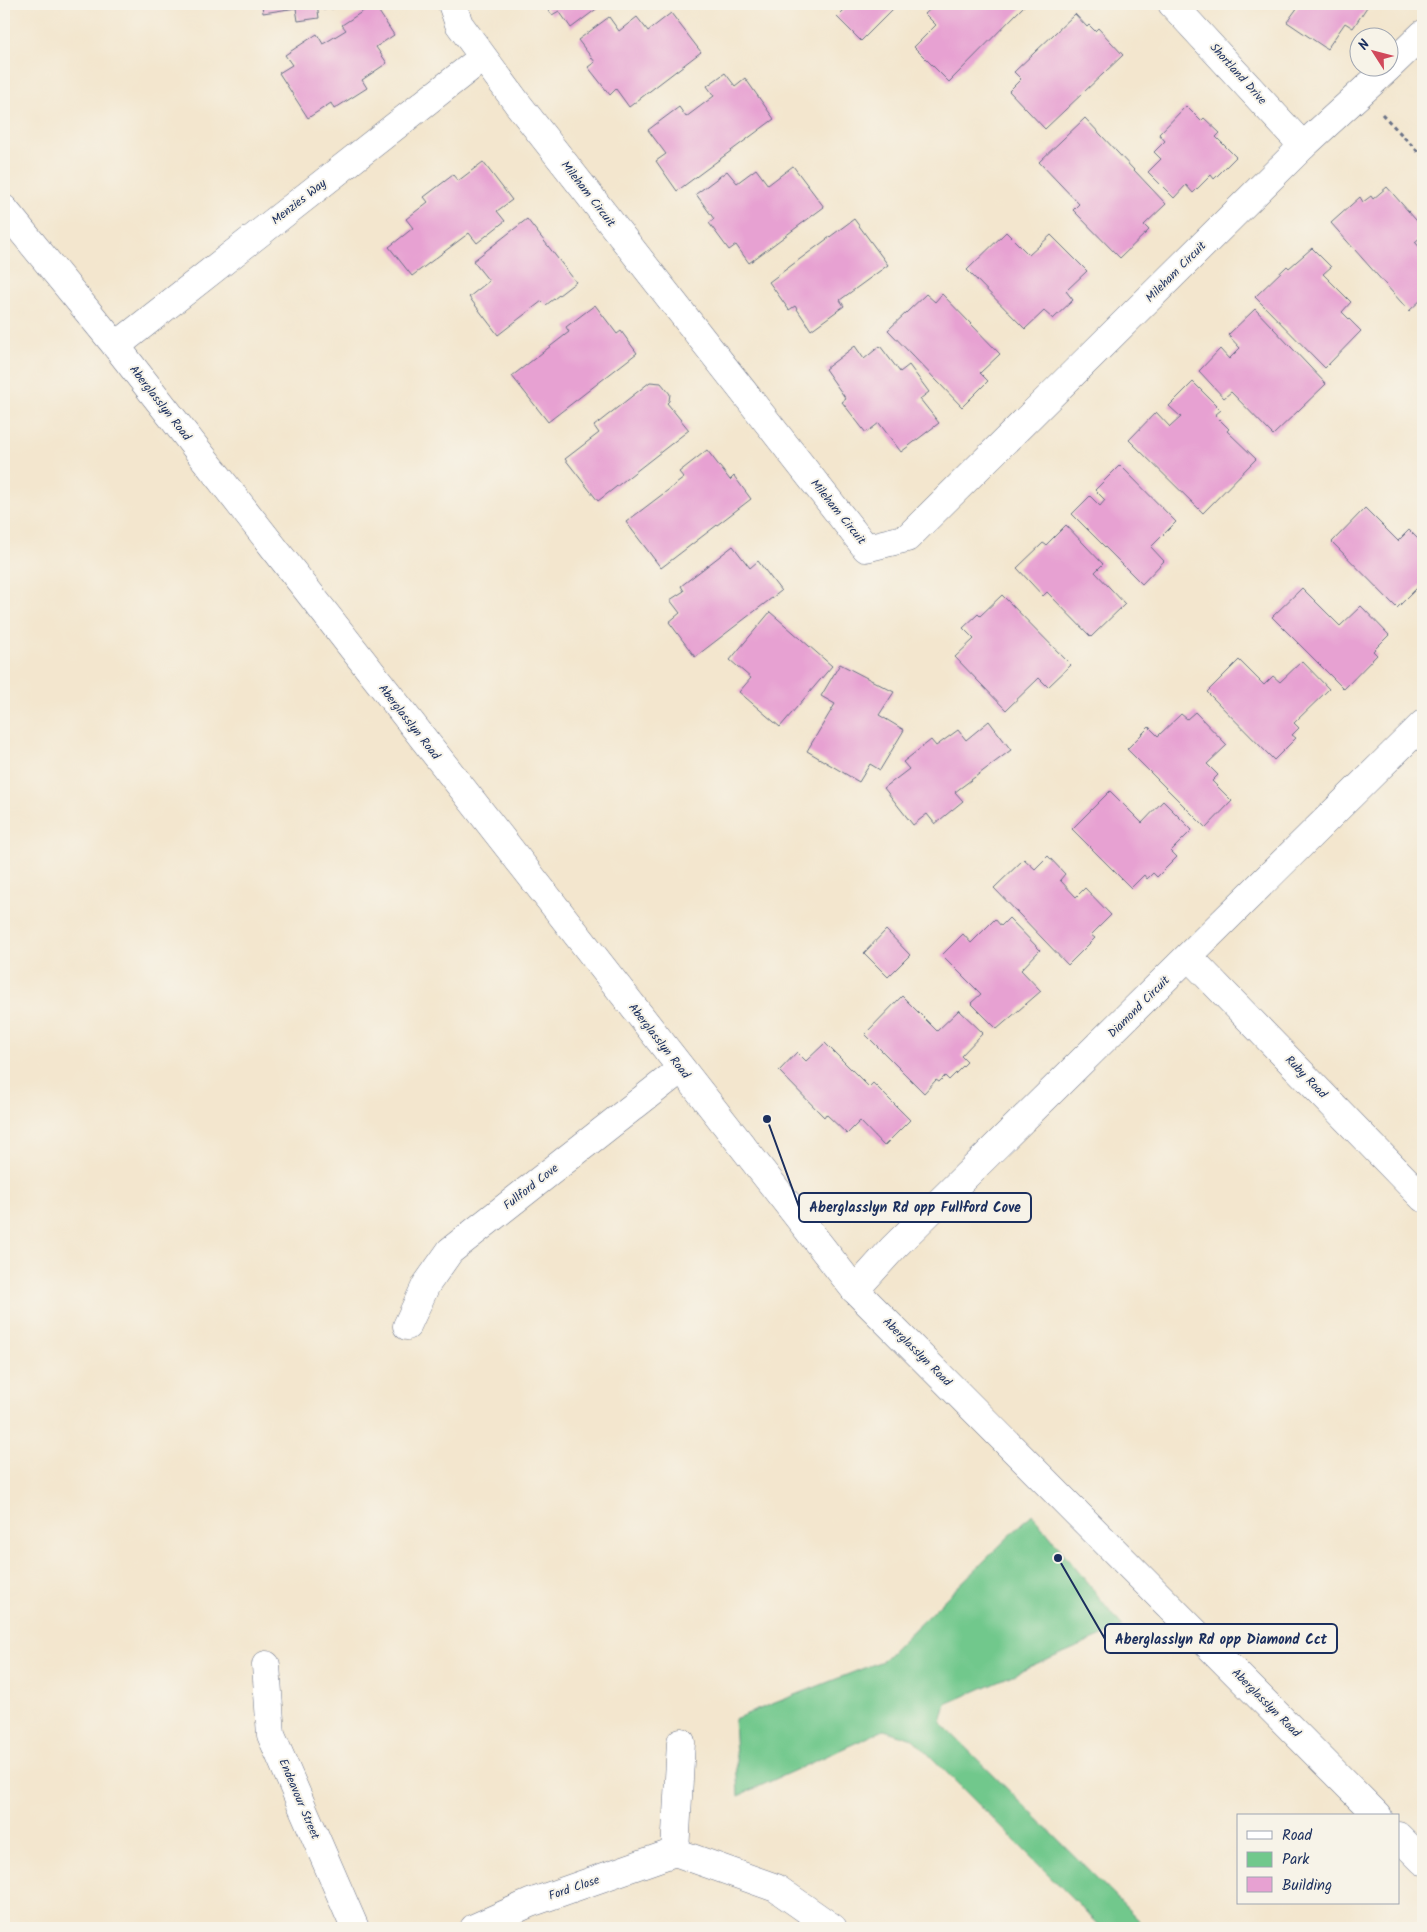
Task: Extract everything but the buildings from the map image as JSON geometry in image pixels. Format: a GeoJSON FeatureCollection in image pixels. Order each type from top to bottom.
{"type":"FeatureCollection","features":[{"type":"Feature","properties":{"kind":"street","name":"Mileham Circuit"},"geometry":{"type":"LineString","coordinates":[[452,4],[459,24],[482,58],[866,548],[907,538],[1304,146],[1377,78]]}},
{"type":"Feature","properties":{"kind":"street","name":"Shortland Drive"},"geometry":{"type":"LineString","coordinates":[[1172,4],[1304,146]]}},
{"type":"Feature","properties":{"kind":"street","name":"Mileham Circuit"},"geometry":{"type":"LineString","coordinates":[[1400,56],[1423,34]]}},
{"type":"Feature","properties":{"kind":"street","name":"Menzies Way"},"geometry":{"type":"LineString","coordinates":[[116,346],[482,58]]}},
{"type":"Feature","properties":{"kind":"street","name":"Aberglasslyn Road"},"geometry":{"type":"LineString","coordinates":[[4,210],[116,346],[855,1290],[1376,1814]]}},
{"type":"Feature","properties":{"kind":"street","name":"Diamond Circuit"},"geometry":{"type":"LineString","coordinates":[[855,1290],[893,1248],[1423,724]]}},
{"type":"Feature","properties":{"kind":"street","name":"Ruby Road"},"geometry":{"type":"LineString","coordinates":[[1189,957],[1423,1198]]}},
{"type":"Feature","properties":{"kind":"street","name":"Fullford Cove"},"geometry":{"type":"LineString","coordinates":[[407,1326],[426,1285],[450,1251],[681,1069]]}},
{"type":"Feature","properties":{"kind":"street","name":"Endeavour Street"},"geometry":{"type":"LineString","coordinates":[[266,1664],[271,1735],[355,1928]]}},
{"type":"Feature","properties":{"kind":"street"},"geometry":{"type":"LineString","coordinates":[[681,1742],[675,1852],[776,1888],[833,1928]]}},
{"type":"Feature","properties":{"kind":"street"},"geometry":{"type":"LineString","coordinates":[[1400,1838],[1423,1861]]}},
{"type":"Feature","properties":{"kind":"street","name":"Ford Close"},"geometry":{"type":"LineString","coordinates":[[474,1928],[530,1903],[675,1852]]}},
{"type":"Feature","properties":{"kind":"path"},"geometry":{"type":"LineString","coordinates":[[1361,92],[1423,157]]}},
{"type":"Feature","properties":{"kind":"green space"},"geometry":{"type":"Polygon","coordinates":[[[1032,1514],[1123,1627],[946,1704],[941,1723],[1147,1928],[1102,1928],[913,1739],[884,1730],[738,1796],[734,1719],[882,1661],[1032,1514]]]}},
{"type":"Feature","properties":{"kind":"place","name":"Aberglasslyn Rd opp Fullford Cove"},"geometry":{"type":"Point","coordinates":[767,1119]}},
{"type":"Feature","properties":{"kind":"place","name":"Aberglasslyn Rd opp Diamond Cct"},"geometry":{"type":"Point","coordinates":[1058,1558]}}]}
